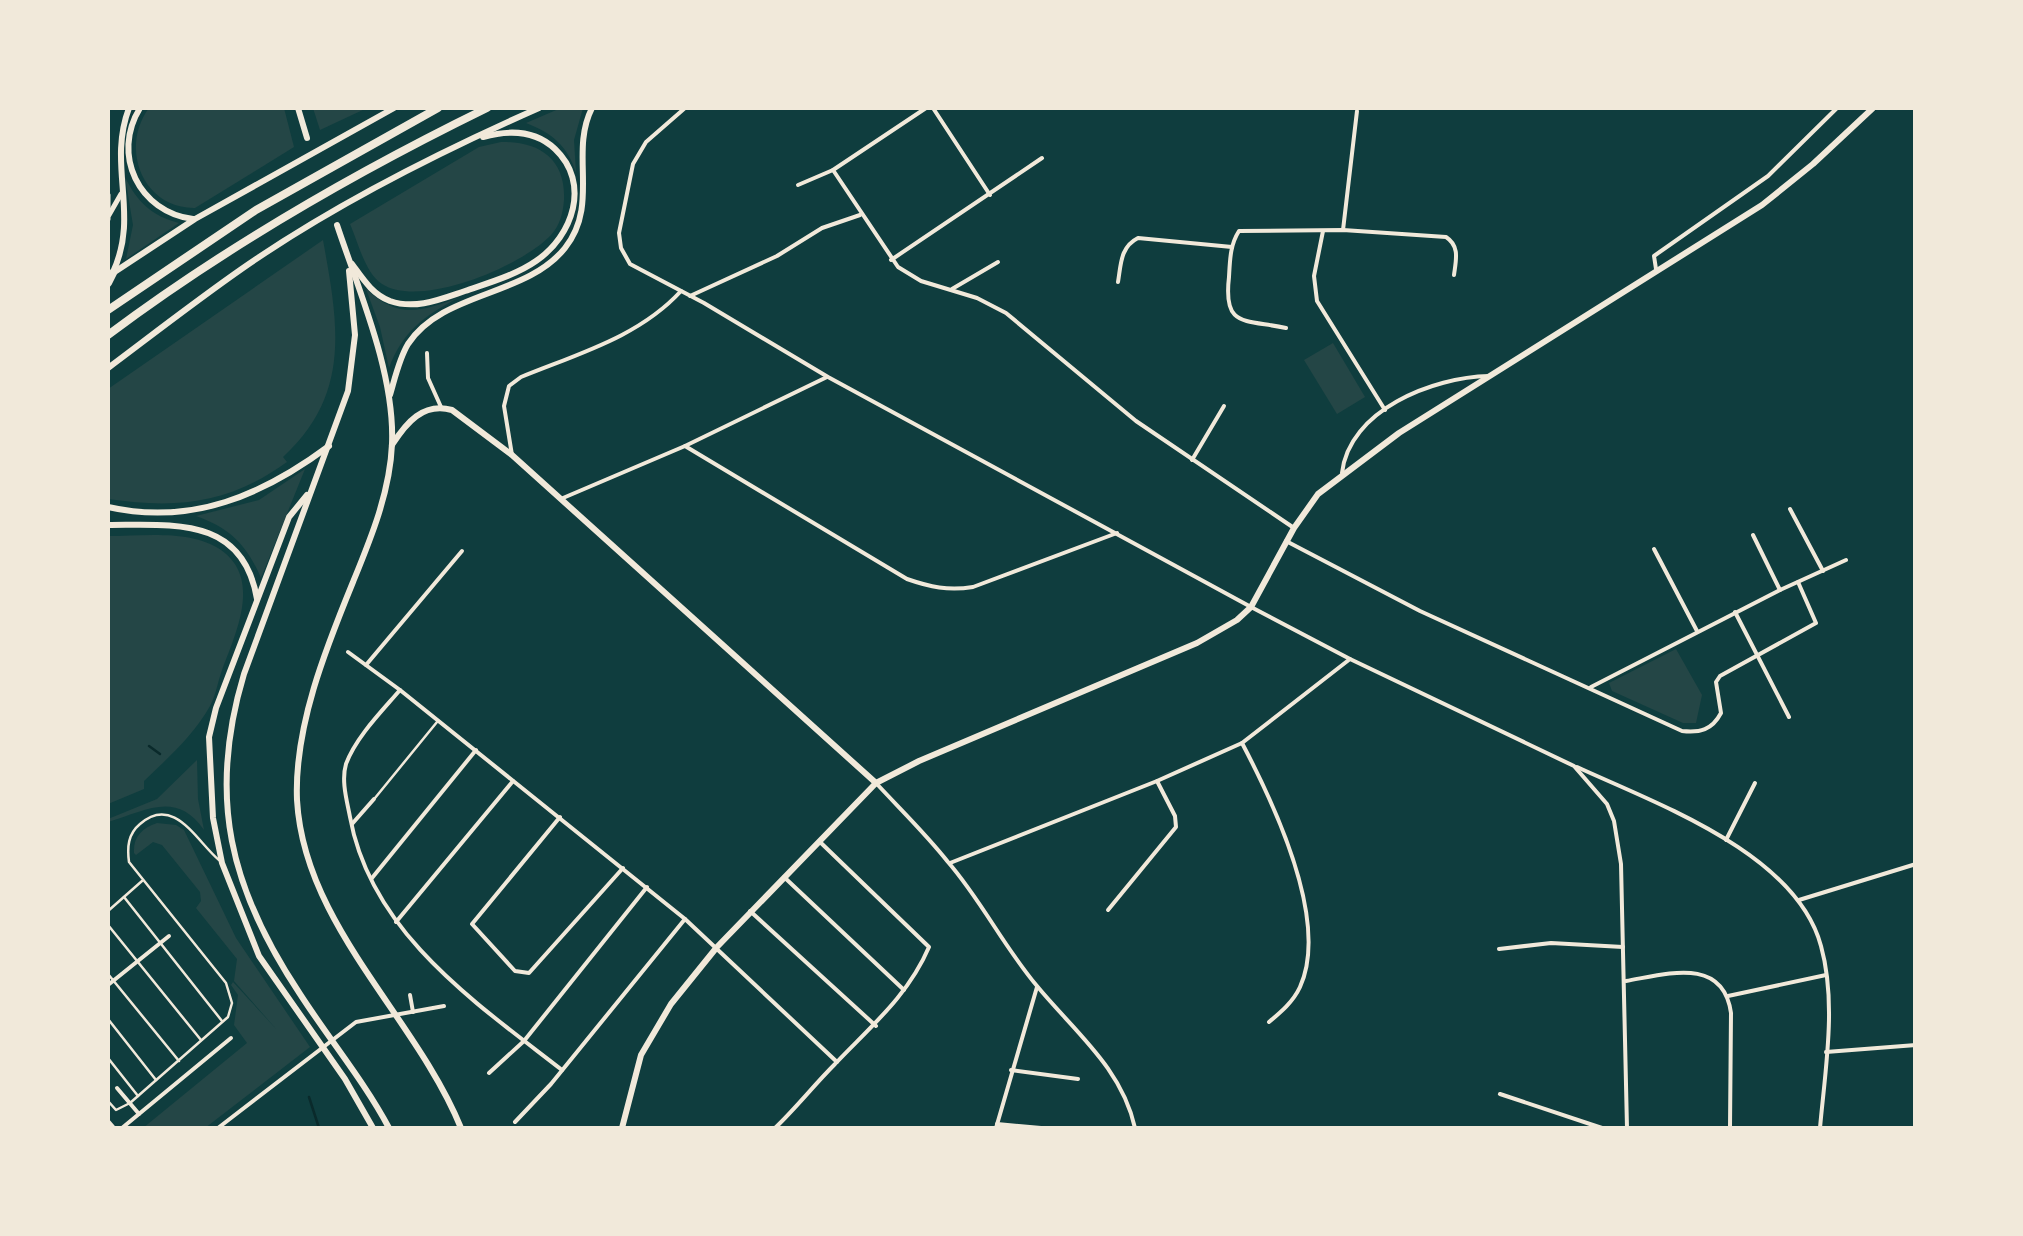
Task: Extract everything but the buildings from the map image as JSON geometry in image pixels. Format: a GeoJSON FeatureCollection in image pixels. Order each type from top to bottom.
{"type":"FeatureCollection","features":[{"type":"Feature","properties":{"kind":"highway"},"geometry":{"type":"LineString","coordinates":[[108,310],[201,245],[303,182],[438,108]]}},
{"type":"Feature","properties":{"kind":"highway"},"geometry":{"type":"LineString","coordinates":[[108,335],[309,201],[487,108]]}},
{"type":"Feature","properties":{"kind":"highway"},"geometry":{"type":"LineString","coordinates":[[108,283],[113,273]]}},
{"type":"Feature","properties":{"kind":"main road"},"geometry":{"type":"LineString","coordinates":[[113,273],[126,227],[120,149],[129,108]]}},
{"type":"Feature","properties":{"kind":"main road"},"geometry":{"type":"LineString","coordinates":[[140,108],[130,132],[128,150],[135,181],[158,208],[195,219]]}},
{"type":"Feature","properties":{"kind":"main road"},"geometry":{"type":"LineString","coordinates":[[298,108],[306,138]]}},
{"type":"Feature","properties":{"kind":"main road"},"geometry":{"type":"LineString","coordinates":[[113,273],[297,159],[394,108]]}},
{"type":"Feature","properties":{"kind":"main road"},"geometry":{"type":"LineString","coordinates":[[108,368],[244,267],[316,222],[462,142],[539,108]]}},
{"type":"Feature","properties":{"kind":"main road"},"geometry":{"type":"LineString","coordinates":[[390,396],[405,348],[415,335],[452,311],[538,271],[564,250],[576,232],[585,202],[582,140],[592,108]]}},
{"type":"Feature","properties":{"kind":"main road"},"geometry":{"type":"LineString","coordinates":[[622,1128],[642,1055],[654,1030],[717,947],[876,783],[1197,643],[1237,620],[1250,607],[1286,541],[1318,494],[1342,473],[1399,433],[1762,205],[1873,108]]}},
{"type":"Feature","properties":{"kind":"main road"},"geometry":{"type":"LineString","coordinates":[[348,260],[375,293],[388,300],[417,304],[483,284],[532,264],[546,254],[566,228],[576,196],[572,174],[560,154],[550,144],[524,133],[495,134],[462,142]]}},
{"type":"Feature","properties":{"kind":"main road"},"geometry":{"type":"LineString","coordinates":[[337,225],[390,396],[392,445],[377,521],[315,682],[297,802],[306,848],[325,903],[430,1065],[461,1128]]}},
{"type":"Feature","properties":{"kind":"main road"},"geometry":{"type":"LineString","coordinates":[[348,260],[354,367],[320,474],[236,700],[226,756],[226,803],[236,864],[262,931],[389,1128]]}},
{"type":"Feature","properties":{"kind":"main road"},"geometry":{"type":"LineString","coordinates":[[392,445],[414,418],[431,408],[452,410],[512,455],[876,783]]}},
{"type":"Feature","properties":{"kind":"main road"},"geometry":{"type":"LineString","coordinates":[[108,507],[153,511],[229,502],[285,478],[330,445]]}},
{"type":"Feature","properties":{"kind":"main road"},"geometry":{"type":"LineString","coordinates":[[312,491],[290,517],[225,680],[210,737],[210,793],[222,863],[260,956],[345,1079],[373,1128]]}},
{"type":"Feature","properties":{"kind":"main road"},"geometry":{"type":"LineString","coordinates":[[108,525],[188,527],[216,535],[240,554],[257,600]]}},
{"type":"Feature","properties":{"kind":"street"},"geometry":{"type":"LineString","coordinates":[[685,108],[646,142],[633,164],[619,233],[624,257],[630,264],[828,377],[1250,607],[1726,840],[1772,874],[1799,900],[1818,936],[1826,974],[1826,1052],[1820,1128]]}},
{"type":"Feature","properties":{"kind":"street"},"geometry":{"type":"LineString","coordinates":[[798,184],[833,170],[929,108],[990,195]]}},
{"type":"Feature","properties":{"kind":"street"},"geometry":{"type":"LineString","coordinates":[[1656,274],[1654,256],[1768,176],[1837,108]]}},
{"type":"Feature","properties":{"kind":"street"},"geometry":{"type":"LineString","coordinates":[[1344,230],[1357,111]]}},
{"type":"Feature","properties":{"kind":"street"},"geometry":{"type":"LineString","coordinates":[[891,260],[1042,158]]}},
{"type":"Feature","properties":{"kind":"street"},"geometry":{"type":"LineString","coordinates":[[833,170],[891,260],[908,275],[1006,313],[1103,396],[1294,528]]}},
{"type":"Feature","properties":{"kind":"street"},"geometry":{"type":"LineString","coordinates":[[108,217],[123,191]]}},
{"type":"Feature","properties":{"kind":"street"},"geometry":{"type":"LineString","coordinates":[[108,195],[108,217]]}},
{"type":"Feature","properties":{"kind":"street"},"geometry":{"type":"LineString","coordinates":[[690,296],[777,256],[822,228],[860,215]]}},
{"type":"Feature","properties":{"kind":"street"},"geometry":{"type":"LineString","coordinates":[[1286,328],[1239,318],[1230,312],[1226,301],[1232,247],[1236,234],[1246,229],[1446,237],[1456,250],[1454,275]]}},
{"type":"Feature","properties":{"kind":"street"},"geometry":{"type":"LineString","coordinates":[[1323,231],[1314,276],[1317,301],[1384,410]]}},
{"type":"Feature","properties":{"kind":"street"},"geometry":{"type":"LineString","coordinates":[[1118,282],[1123,252],[1129,242],[1138,238],[1232,247]]}},
{"type":"Feature","properties":{"kind":"street"},"geometry":{"type":"LineString","coordinates":[[952,289],[998,262]]}},
{"type":"Feature","properties":{"kind":"street"},"geometry":{"type":"LineString","coordinates":[[512,455],[504,406],[509,386],[630,332],[666,308],[681,291]]}},
{"type":"Feature","properties":{"kind":"street"},"geometry":{"type":"LineString","coordinates":[[427,353],[428,378],[441,407]]}},
{"type":"Feature","properties":{"kind":"street"},"geometry":{"type":"LineString","coordinates":[[1342,473],[1344,458],[1356,433],[1384,410],[1436,382],[1494,376]]}},
{"type":"Feature","properties":{"kind":"street"},"geometry":{"type":"LineString","coordinates":[[559,500],[685,446],[828,377]]}},
{"type":"Feature","properties":{"kind":"street"},"geometry":{"type":"LineString","coordinates":[[1192,460],[1224,406]]}},
{"type":"Feature","properties":{"kind":"street"},"geometry":{"type":"LineString","coordinates":[[685,446],[895,572],[934,588],[954,590],[973,586],[1118,533]]}},
{"type":"Feature","properties":{"kind":"street"},"geometry":{"type":"LineString","coordinates":[[1790,509],[1823,571]]}},
{"type":"Feature","properties":{"kind":"street"},"geometry":{"type":"LineString","coordinates":[[1753,535],[1780,590]]}},
{"type":"Feature","properties":{"kind":"street"},"geometry":{"type":"LineString","coordinates":[[1286,541],[1420,611],[1682,730],[1705,730],[1718,720],[1722,705],[1717,689],[1720,676],[1812,627],[1816,619],[1798,582]]}},
{"type":"Feature","properties":{"kind":"street"},"geometry":{"type":"LineString","coordinates":[[1654,549],[1697,631]]}},
{"type":"Feature","properties":{"kind":"street"},"geometry":{"type":"LineString","coordinates":[[366,664],[462,551]]}},
{"type":"Feature","properties":{"kind":"street"},"geometry":{"type":"LineString","coordinates":[[1589,687],[1846,560]]}},
{"type":"Feature","properties":{"kind":"street"},"geometry":{"type":"LineString","coordinates":[[1735,612],[1789,717]]}},
{"type":"Feature","properties":{"kind":"street"},"geometry":{"type":"LineString","coordinates":[[348,652],[686,919],[837,1062]]}},
{"type":"Feature","properties":{"kind":"street"},"geometry":{"type":"LineString","coordinates":[[950,863],[1242,742],[1350,659]]}},
{"type":"Feature","properties":{"kind":"street"},"geometry":{"type":"LineString","coordinates":[[400,690],[355,747],[345,768],[352,824],[372,878],[396,922],[434,966],[562,1070]]}},
{"type":"Feature","properties":{"kind":"street"},"geometry":{"type":"LineString","coordinates":[[1242,742],[1299,884],[1308,933],[1304,972],[1294,997],[1269,1022]]}},
{"type":"Feature","properties":{"kind":"street"},"geometry":{"type":"LineString","coordinates":[[372,878],[476,750]]}},
{"type":"Feature","properties":{"kind":"street"},"geometry":{"type":"LineString","coordinates":[[1574,766],[1597,790],[1614,821],[1621,864],[1627,1128]]}},
{"type":"Feature","properties":{"kind":"street"},"geometry":{"type":"LineString","coordinates":[[1108,910],[1176,826],[1157,780]]}},
{"type":"Feature","properties":{"kind":"street"},"geometry":{"type":"LineString","coordinates":[[396,922],[514,781]]}},
{"type":"Feature","properties":{"kind":"street"},"geometry":{"type":"LineString","coordinates":[[876,783],[950,863],[1037,987],[1088,1041],[1124,1095],[1135,1128]]}},
{"type":"Feature","properties":{"kind":"street"},"geometry":{"type":"LineString","coordinates":[[1726,840],[1754,783]]}},
{"type":"Feature","properties":{"kind":"street"},"geometry":{"type":"LineString","coordinates":[[352,824],[374,799]]}},
{"type":"Feature","properties":{"kind":"street"},"geometry":{"type":"LineString","coordinates":[[560,817],[472,924],[515,971],[529,973],[623,868]]}},
{"type":"Feature","properties":{"kind":"street"},"geometry":{"type":"LineString","coordinates":[[776,1128],[876,1026],[928,950],[926,941],[818,840]]}},
{"type":"Feature","properties":{"kind":"street"},"geometry":{"type":"LineString","coordinates":[[1799,900],[1916,864]]}},
{"type":"Feature","properties":{"kind":"street"},"geometry":{"type":"LineString","coordinates":[[784,877],[904,990]]}},
{"type":"Feature","properties":{"kind":"street"},"geometry":{"type":"LineString","coordinates":[[489,1074],[524,1040],[647,887]]}},
{"type":"Feature","properties":{"kind":"street"},"geometry":{"type":"LineString","coordinates":[[750,911],[876,1026]]}},
{"type":"Feature","properties":{"kind":"street"},"geometry":{"type":"LineString","coordinates":[[515,1122],[686,919]]}},
{"type":"Feature","properties":{"kind":"street"},"geometry":{"type":"LineString","coordinates":[[110,982],[168,936]]}},
{"type":"Feature","properties":{"kind":"street"},"geometry":{"type":"LineString","coordinates":[[1499,949],[1550,943],[1623,946]]}},
{"type":"Feature","properties":{"kind":"street"},"geometry":{"type":"LineString","coordinates":[[1626,981],[1677,972],[1696,973],[1722,985],[1728,996],[1730,1128]]}},
{"type":"Feature","properties":{"kind":"street"},"geometry":{"type":"LineString","coordinates":[[1728,996],[1826,974]]}},
{"type":"Feature","properties":{"kind":"street"},"geometry":{"type":"LineString","coordinates":[[1037,987],[997,1126],[1041,1128]]}},
{"type":"Feature","properties":{"kind":"street"},"geometry":{"type":"LineString","coordinates":[[410,996],[413,1012]]}},
{"type":"Feature","properties":{"kind":"street"},"geometry":{"type":"LineString","coordinates":[[218,1128],[356,1022],[444,1006]]}},
{"type":"Feature","properties":{"kind":"street"},"geometry":{"type":"LineString","coordinates":[[122,1128],[230,1038]]}},
{"type":"Feature","properties":{"kind":"street"},"geometry":{"type":"LineString","coordinates":[[1826,1052],[1916,1044]]}},
{"type":"Feature","properties":{"kind":"street"},"geometry":{"type":"LineString","coordinates":[[1011,1070],[1078,1079]]}},
{"type":"Feature","properties":{"kind":"street"},"geometry":{"type":"LineString","coordinates":[[117,1088],[139,1114]]}},
{"type":"Feature","properties":{"kind":"street"},"geometry":{"type":"LineString","coordinates":[[1500,1094],[1602,1128]]}},
{"type":"Feature","properties":{"kind":"street"},"geometry":{"type":"LineString","coordinates":[[108,1121],[114,1128]]}},
{"type":"Feature","properties":{"kind":"lane"},"geometry":{"type":"LineString","coordinates":[[374,799],[438,721]]}},
{"type":"Feature","properties":{"kind":"lane"},"geometry":{"type":"LineString","coordinates":[[108,1101],[116,1110],[130,1103],[224,1023],[232,1004],[226,983],[129,862],[128,842],[137,826],[152,816],[180,819],[222,863]]}},
{"type":"Feature","properties":{"kind":"lane"},"geometry":{"type":"LineString","coordinates":[[108,911],[143,880]]}},
{"type":"Feature","properties":{"kind":"lane"},"geometry":{"type":"LineString","coordinates":[[124,897],[224,1023]]}},
{"type":"Feature","properties":{"kind":"lane"},"geometry":{"type":"LineString","coordinates":[[108,925],[202,1042]]}},
{"type":"Feature","properties":{"kind":"lane"},"geometry":{"type":"LineString","coordinates":[[108,974],[110,982],[178,1061]]}},
{"type":"Feature","properties":{"kind":"lane"},"geometry":{"type":"LineString","coordinates":[[108,1019],[156,1080]]}},
{"type":"Feature","properties":{"kind":"lane"},"geometry":{"type":"LineString","coordinates":[[108,1058],[138,1096]]}},
{"type":"Feature","properties":{"kind":"shaded area"},"geometry":{"type":"Polygon","coordinates":[[[149,108],[284,108],[294,147],[195,208],[177,206],[150,187],[141,173],[136,141],[149,108]]]}},
{"type":"Feature","properties":{"kind":"shaded area"},"geometry":{"type":"Polygon","coordinates":[[[313,108],[367,108],[320,130],[313,108]]]}},
{"type":"Feature","properties":{"kind":"shaded area"},"geometry":{"type":"Polygon","coordinates":[[[561,108],[583,108],[574,140],[576,173],[558,142],[526,123],[561,108]]]}},
{"type":"Feature","properties":{"kind":"shaded area"},"geometry":{"type":"Polygon","coordinates":[[[501,142],[538,149],[555,163],[564,200],[551,235],[495,271],[445,288],[399,290],[376,279],[350,224],[479,147],[501,142]]]}},
{"type":"Feature","properties":{"kind":"shaded area"},"geometry":{"type":"Polygon","coordinates":[[[125,177],[146,207],[179,223],[126,259],[133,225],[125,177]]]}},
{"type":"Feature","properties":{"kind":"shaded area"},"geometry":{"type":"Polygon","coordinates":[[[323,240],[335,329],[330,383],[305,433],[283,457],[287,462],[244,487],[202,500],[157,503],[108,499],[108,389],[323,240]]]}},
{"type":"Feature","properties":{"kind":"shaded area"},"geometry":{"type":"Polygon","coordinates":[[[366,289],[399,309],[432,307],[458,298],[416,326],[389,368],[366,289]]]}},
{"type":"Feature","properties":{"kind":"shaded area"},"geometry":{"type":"Polygon","coordinates":[[[1333,343],[1365,397],[1337,414],[1304,360],[1333,343]]]}},
{"type":"Feature","properties":{"kind":"shaded area"},"geometry":{"type":"Polygon","coordinates":[[[305,469],[261,578],[236,539],[196,516],[259,500],[305,469]]]}},
{"type":"Feature","properties":{"kind":"shaded area"},"geometry":{"type":"Polygon","coordinates":[[[166,535],[209,543],[233,562],[243,591],[239,623],[204,717],[144,781],[144,789],[108,804],[108,536],[166,535]]]}},
{"type":"Feature","properties":{"kind":"shaded area"},"geometry":{"type":"Polygon","coordinates":[[[1676,649],[1702,695],[1696,723],[1683,723],[1612,691],[1609,683],[1676,649]]]}},
{"type":"Feature","properties":{"kind":"shaded area"},"geometry":{"type":"Polygon","coordinates":[[[197,760],[204,830],[183,810],[171,807],[148,809],[108,822],[157,799],[197,760]]]}},
{"type":"Feature","properties":{"kind":"shaded area"},"geometry":{"type":"Polygon","coordinates":[[[157,823],[184,830],[236,938],[310,1047],[205,1128],[143,1128],[247,1043],[234,1025],[238,995],[233,982],[277,1030],[234,981],[237,959],[196,908],[201,901],[200,892],[162,845],[153,842],[134,853],[140,834],[157,823]]]}},
{"type":"Feature","properties":{"kind":"waterway"},"geometry":{"type":"LineString","coordinates":[[149,746],[160,754]]}},
{"type":"Feature","properties":{"kind":"waterway"},"geometry":{"type":"LineString","coordinates":[[309,1097],[319,1128]]}}]}
